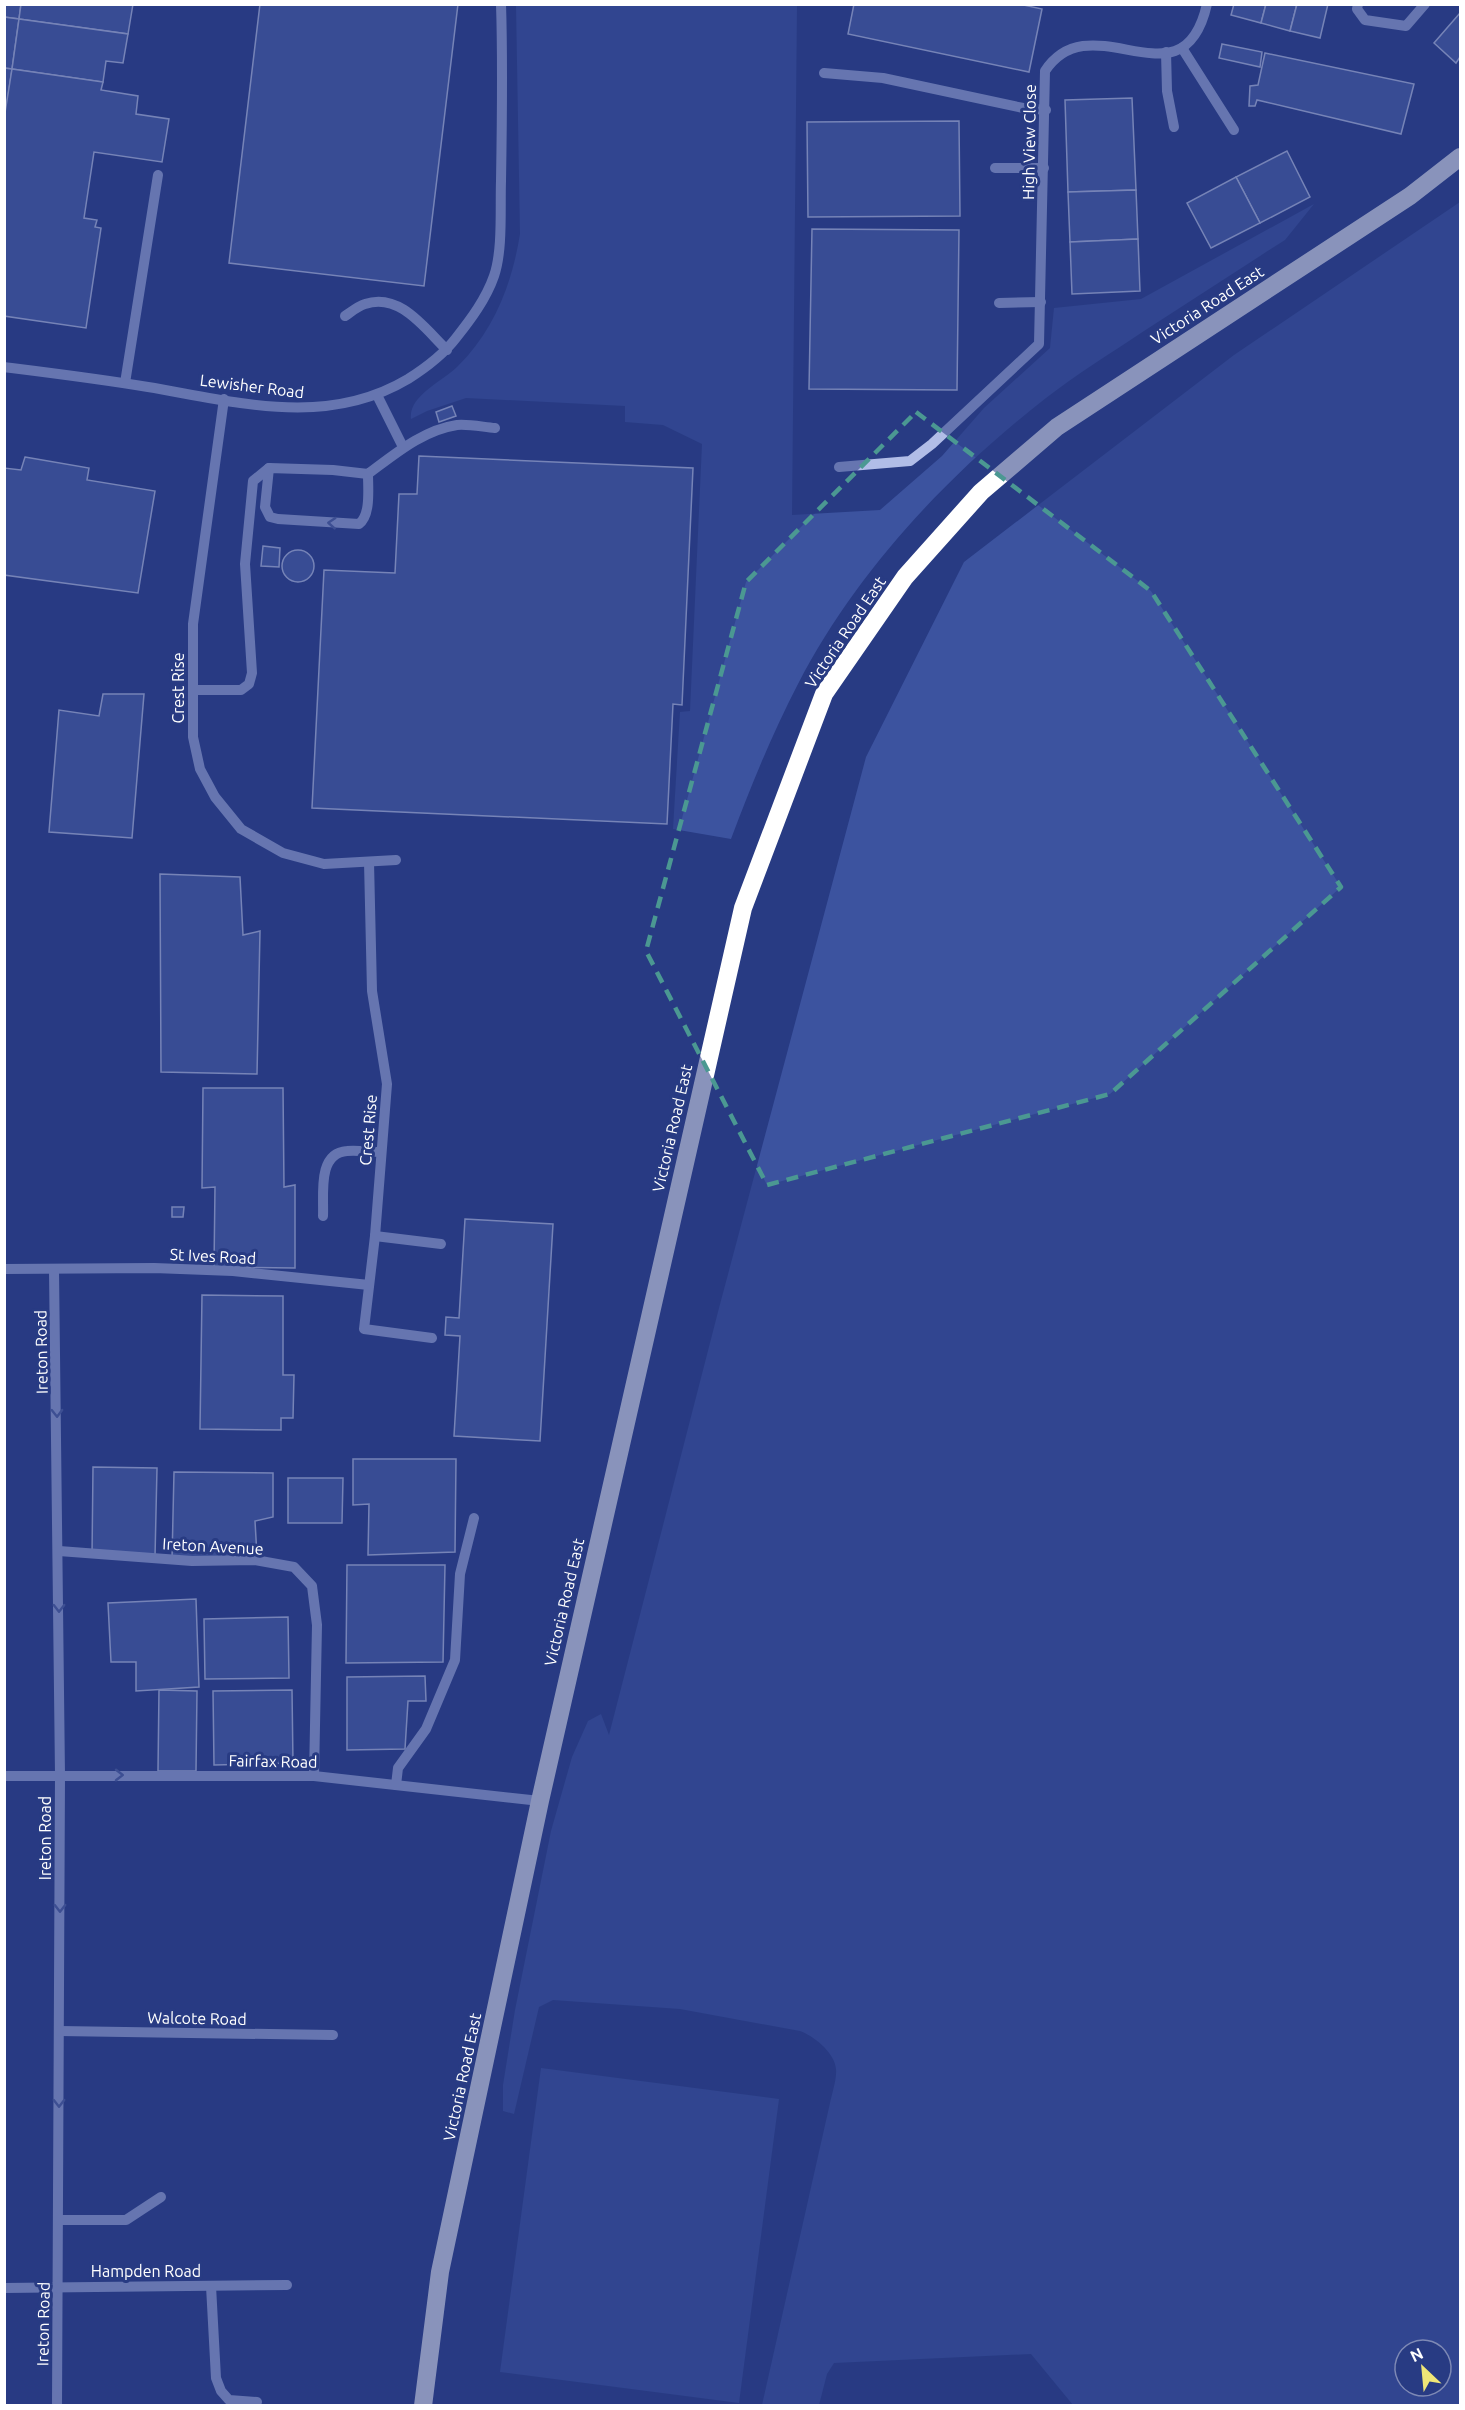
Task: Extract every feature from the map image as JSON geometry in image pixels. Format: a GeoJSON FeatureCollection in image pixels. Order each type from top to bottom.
{"type":"FeatureCollection","features":[{"type":"Feature","properties":{"kind":"highway","name":"Victoria Road East"},"geometry":{"type":"LineString","coordinates":[[423,2406],[440,2272],[540,1801],[742,908],[824,694],[905,577],[981,492],[1057,427],[1410,196],[1461,157]]}},
{"type":"Feature","properties":{"kind":"street","name":"Lewisher Road"},"geometry":{"type":"LineString","coordinates":[[4,367],[277,407],[314,408],[357,402],[377,395],[424,369],[447,350],[474,315],[494,276],[500,231],[503,55],[501,4]]}},
{"type":"Feature","properties":{"kind":"street"},"geometry":{"type":"LineString","coordinates":[[1207,4],[1191,41],[1182,48],[1234,130]]}},
{"type":"Feature","properties":{"kind":"street"},"geometry":{"type":"LineString","coordinates":[[1358,4],[1357,9],[1365,20],[1406,26],[1425,4]]}},
{"type":"Feature","properties":{"kind":"street","name":"High View Close"},"geometry":{"type":"LineString","coordinates":[[840,467],[910,461],[932,444],[1039,344],[1046,110],[1045,71],[1052,59],[1071,44],[1097,39],[1166,52],[1182,48]]}},
{"type":"Feature","properties":{"kind":"street"},"geometry":{"type":"LineString","coordinates":[[1166,52],[1167,91],[1174,127]]}},
{"type":"Feature","properties":{"kind":"street"},"geometry":{"type":"LineString","coordinates":[[824,73],[883,78],[1023,108],[1046,110]]}},
{"type":"Feature","properties":{"kind":"street"},"geometry":{"type":"LineString","coordinates":[[995,168],[1044,168]]}},
{"type":"Feature","properties":{"kind":"street"},"geometry":{"type":"LineString","coordinates":[[125,383],[159,175]]}},
{"type":"Feature","properties":{"kind":"street"},"geometry":{"type":"LineString","coordinates":[[345,316],[365,304],[387,301],[403,308],[447,350]]}},
{"type":"Feature","properties":{"kind":"street"},"geometry":{"type":"LineString","coordinates":[[999,303],[1041,302]]}},
{"type":"Feature","properties":{"kind":"street"},"geometry":{"type":"LineString","coordinates":[[377,395],[403,447]]}},
{"type":"Feature","properties":{"kind":"street","name":"Crest Rise"},"geometry":{"type":"LineString","coordinates":[[224,399],[193,624],[193,737],[200,769],[215,797],[241,829],[283,854],[324,864],[396,860]]}},
{"type":"Feature","properties":{"kind":"street"},"geometry":{"type":"LineString","coordinates":[[193,690],[241,690],[249,684],[252,674],[245,564],[254,481],[269,468],[333,470],[368,474],[403,447],[428,435],[458,425],[495,428]]}},
{"type":"Feature","properties":{"kind":"street"},"geometry":{"type":"LineString","coordinates":[[269,468],[265,507],[270,517],[347,524],[358,524],[364,520],[368,474]]}},
{"type":"Feature","properties":{"kind":"street","name":"Crest Rise"},"geometry":{"type":"LineString","coordinates":[[369,862],[372,991],[387,1083],[375,1236],[364,1329],[432,1338]]}},
{"type":"Feature","properties":{"kind":"street"},"geometry":{"type":"LineString","coordinates":[[323,1216],[325,1169],[331,1157],[344,1151],[381,1152]]}},
{"type":"Feature","properties":{"kind":"street"},"geometry":{"type":"LineString","coordinates":[[375,1236],[441,1244]]}},
{"type":"Feature","properties":{"kind":"street","name":"St Ives Road"},"geometry":{"type":"LineString","coordinates":[[4,1269],[154,1268],[234,1271],[369,1285]]}},
{"type":"Feature","properties":{"kind":"street","name":"Ireton Road"},"geometry":{"type":"LineString","coordinates":[[54,1270],[60,1775],[57,2406]]}},
{"type":"Feature","properties":{"kind":"street"},"geometry":{"type":"LineString","coordinates":[[396,1785],[398,1768],[426,1730],[455,1660],[460,1574],[474,1518]]}},
{"type":"Feature","properties":{"kind":"street","name":"Ireton Avenue"},"geometry":{"type":"LineString","coordinates":[[59,1551],[192,1561],[255,1560],[294,1567],[312,1586],[317,1625],[314,1776]]}},
{"type":"Feature","properties":{"kind":"street","name":"Fairfax Road"},"geometry":{"type":"LineString","coordinates":[[4,1776],[314,1776],[540,1801]]}},
{"type":"Feature","properties":{"kind":"street","name":"Walcote Road"},"geometry":{"type":"LineString","coordinates":[[59,2031],[333,2035]]}},
{"type":"Feature","properties":{"kind":"street"},"geometry":{"type":"LineString","coordinates":[[58,2220],[126,2220],[161,2197]]}},
{"type":"Feature","properties":{"kind":"street","name":"Hampden Road"},"geometry":{"type":"LineString","coordinates":[[4,2288],[287,2285]]}},
{"type":"Feature","properties":{"kind":"street"},"geometry":{"type":"LineString","coordinates":[[212,2286],[216,2378],[222,2391],[230,2400],[256,2402]]}},
{"type":"Feature","properties":{"kind":"highlighted area"},"geometry":{"type":"Polygon","coordinates":[[[916,412],[1151,591],[1341,887],[1110,1094],[767,1185],[646,951],[746,582],[916,412]]]}},
{"type":"Feature","properties":{"kind":"shaded area"},"geometry":{"type":"Polygon","coordinates":[[[516,5],[797,5],[792,515],[880,510],[942,456],[984,408],[1050,348],[1054,308],[1141,299],[1314,204],[1285,240],[1070,380],[1009,428],[939,493],[876,565],[847,603],[821,643],[779,722],[731,839],[673,829],[680,712],[690,711],[702,444],[663,425],[625,422],[625,406],[466,398],[411,419],[415,403],[421,396],[452,372],[482,337],[499,305],[517,253],[520,234],[516,5]]]}},
{"type":"Feature","properties":{"kind":"shaded area"},"geometry":{"type":"Polygon","coordinates":[[[1460,202],[1460,2405],[1073,2405],[1031,2354],[834,2363],[827,2374],[819,2405],[762,2405],[834,2086],[835,2063],[828,2051],[800,2031],[680,2009],[553,2000],[539,2007],[514,2114],[503,2111],[503,2085],[515,2010],[551,1831],[572,1757],[588,1721],[601,1714],[609,1735],[719,1308],[866,757],[964,562],[1234,355],[1460,202]]]}},
{"type":"Feature","properties":{"kind":"shaded area"},"geometry":{"type":"Polygon","coordinates":[[[541,2068],[779,2099],[739,2403],[500,2372],[541,2068]]]}},
{"type":"Feature","properties":{"kind":"building"},"geometry":{"type":"Polygon","coordinates":[[[4,4],[21,4],[19,19],[4,17],[4,4]]]}},
{"type":"Feature","properties":{"kind":"building"},"geometry":{"type":"Polygon","coordinates":[[[21,4],[133,4],[128,34],[19,19],[21,4]]]}},
{"type":"Feature","properties":{"kind":"building"},"geometry":{"type":"Polygon","coordinates":[[[260,4],[458,4],[424,286],[229,263],[260,4]]]}},
{"type":"Feature","properties":{"kind":"building"},"geometry":{"type":"Polygon","coordinates":[[[854,4],[1019,4],[1042,9],[1029,72],[848,34],[854,4]]]}},
{"type":"Feature","properties":{"kind":"building"},"geometry":{"type":"Polygon","coordinates":[[[1234,4],[1266,4],[1261,23],[1231,15],[1234,4]]]}},
{"type":"Feature","properties":{"kind":"building"},"geometry":{"type":"Polygon","coordinates":[[[1266,4],[1297,4],[1290,31],[1261,23],[1266,4]]]}},
{"type":"Feature","properties":{"kind":"building"},"geometry":{"type":"Polygon","coordinates":[[[1297,4],[1328,4],[1320,38],[1290,31],[1297,4]]]}},
{"type":"Feature","properties":{"kind":"building"},"geometry":{"type":"Polygon","coordinates":[[[1460,13],[1460,57],[1456,63],[1434,43],[1460,13]]]}},
{"type":"Feature","properties":{"kind":"building"},"geometry":{"type":"Polygon","coordinates":[[[4,17],[19,19],[12,69],[4,68],[4,17]]]}},
{"type":"Feature","properties":{"kind":"building"},"geometry":{"type":"Polygon","coordinates":[[[19,19],[128,34],[123,63],[106,61],[103,82],[12,69],[19,19]]]}},
{"type":"Feature","properties":{"kind":"building"},"geometry":{"type":"Polygon","coordinates":[[[1222,44],[1262,52],[1260,67],[1219,58],[1222,44]]]}},
{"type":"Feature","properties":{"kind":"building"},"geometry":{"type":"Polygon","coordinates":[[[1265,53],[1414,84],[1401,134],[1257,100],[1255,106],[1249,106],[1250,86],[1258,85],[1265,53]]]}},
{"type":"Feature","properties":{"kind":"building"},"geometry":{"type":"Polygon","coordinates":[[[4,68],[12,69],[5,117],[4,117],[4,68]]]}},
{"type":"Feature","properties":{"kind":"building"},"geometry":{"type":"Polygon","coordinates":[[[12,69],[103,82],[101,90],[138,96],[136,114],[169,119],[162,162],[94,152],[84,218],[97,220],[95,227],[101,228],[86,328],[4,316],[4,119],[12,69]]]}},
{"type":"Feature","properties":{"kind":"building"},"geometry":{"type":"Polygon","coordinates":[[[1132,98],[1136,190],[1068,192],[1065,100],[1132,98]]]}},
{"type":"Feature","properties":{"kind":"building"},"geometry":{"type":"Polygon","coordinates":[[[959,121],[960,216],[808,217],[807,122],[959,121]]]}},
{"type":"Feature","properties":{"kind":"building"},"geometry":{"type":"Polygon","coordinates":[[[1287,151],[1310,197],[1260,223],[1236,177],[1287,151]]]}},
{"type":"Feature","properties":{"kind":"building"},"geometry":{"type":"Polygon","coordinates":[[[1236,177],[1260,223],[1211,248],[1187,203],[1236,177]]]}},
{"type":"Feature","properties":{"kind":"building"},"geometry":{"type":"Polygon","coordinates":[[[1136,190],[1138,239],[1070,242],[1068,192],[1136,190]]]}},
{"type":"Feature","properties":{"kind":"building"},"geometry":{"type":"Polygon","coordinates":[[[812,229],[959,230],[957,390],[809,389],[812,229]]]}},
{"type":"Feature","properties":{"kind":"building"},"geometry":{"type":"Polygon","coordinates":[[[1138,239],[1140,291],[1072,294],[1070,242],[1138,239]]]}},
{"type":"Feature","properties":{"kind":"building"},"geometry":{"type":"Polygon","coordinates":[[[452,406],[456,416],[439,422],[436,412],[452,406]]]}},
{"type":"Feature","properties":{"kind":"building"},"geometry":{"type":"Polygon","coordinates":[[[419,456],[693,468],[682,705],[673,704],[667,824],[312,808],[324,570],[395,573],[399,494],[417,494],[419,456]]]}},
{"type":"Feature","properties":{"kind":"building"},"geometry":{"type":"Polygon","coordinates":[[[25,457],[89,468],[87,480],[155,491],[138,593],[4,575],[4,468],[21,470],[25,457]]]}},
{"type":"Feature","properties":{"kind":"building"},"geometry":{"type":"Polygon","coordinates":[[[263,546],[280,548],[279,567],[261,566],[263,546]]]}},
{"type":"Feature","properties":{"kind":"building"},"geometry":{"type":"Polygon","coordinates":[[[298,550],[310,554],[314,566],[310,578],[298,582],[286,578],[282,566],[286,554],[298,550]]]}},
{"type":"Feature","properties":{"kind":"building"},"geometry":{"type":"Polygon","coordinates":[[[103,694],[144,694],[132,838],[49,832],[59,710],[99,716],[103,694]]]}},
{"type":"Feature","properties":{"kind":"building"},"geometry":{"type":"Polygon","coordinates":[[[160,874],[240,877],[243,935],[260,931],[257,1074],[161,1072],[160,874]]]}},
{"type":"Feature","properties":{"kind":"building"},"geometry":{"type":"Polygon","coordinates":[[[203,1088],[283,1088],[284,1187],[295,1185],[295,1268],[214,1267],[215,1187],[202,1188],[203,1088]]]}},
{"type":"Feature","properties":{"kind":"building"},"geometry":{"type":"Polygon","coordinates":[[[172,1207],[184,1207],[183,1217],[172,1217],[172,1207]]]}},
{"type":"Feature","properties":{"kind":"building"},"geometry":{"type":"Polygon","coordinates":[[[465,1219],[553,1224],[540,1441],[454,1436],[460,1336],[445,1335],[446,1317],[459,1318],[465,1219]]]}},
{"type":"Feature","properties":{"kind":"building"},"geometry":{"type":"Polygon","coordinates":[[[202,1295],[283,1296],[283,1375],[294,1375],[293,1418],[281,1418],[281,1430],[200,1429],[202,1295]]]}},
{"type":"Feature","properties":{"kind":"building"},"geometry":{"type":"Polygon","coordinates":[[[353,1459],[456,1459],[455,1552],[368,1555],[369,1504],[353,1505],[353,1459]]]}},
{"type":"Feature","properties":{"kind":"building"},"geometry":{"type":"Polygon","coordinates":[[[93,1467],[157,1468],[155,1557],[92,1556],[93,1467]]]}},
{"type":"Feature","properties":{"kind":"building"},"geometry":{"type":"Polygon","coordinates":[[[174,1472],[273,1473],[273,1517],[255,1521],[257,1556],[172,1559],[174,1472]]]}},
{"type":"Feature","properties":{"kind":"building"},"geometry":{"type":"Polygon","coordinates":[[[288,1478],[343,1478],[342,1523],[288,1523],[288,1478]]]}},
{"type":"Feature","properties":{"kind":"building"},"geometry":{"type":"Polygon","coordinates":[[[347,1565],[445,1565],[443,1662],[346,1663],[347,1565]]]}},
{"type":"Feature","properties":{"kind":"building"},"geometry":{"type":"Polygon","coordinates":[[[196,1599],[199,1687],[136,1691],[136,1662],[111,1662],[108,1603],[196,1599]]]}},
{"type":"Feature","properties":{"kind":"building"},"geometry":{"type":"Polygon","coordinates":[[[288,1617],[289,1678],[205,1679],[204,1619],[288,1617]]]}},
{"type":"Feature","properties":{"kind":"building"},"geometry":{"type":"Polygon","coordinates":[[[425,1676],[426,1701],[408,1701],[405,1749],[347,1750],[347,1677],[425,1676]]]}},
{"type":"Feature","properties":{"kind":"building"},"geometry":{"type":"Polygon","coordinates":[[[159,1690],[197,1691],[196,1771],[158,1771],[159,1690]]]}},
{"type":"Feature","properties":{"kind":"building"},"geometry":{"type":"Polygon","coordinates":[[[292,1690],[293,1763],[214,1765],[213,1691],[292,1690]]]}}]}
